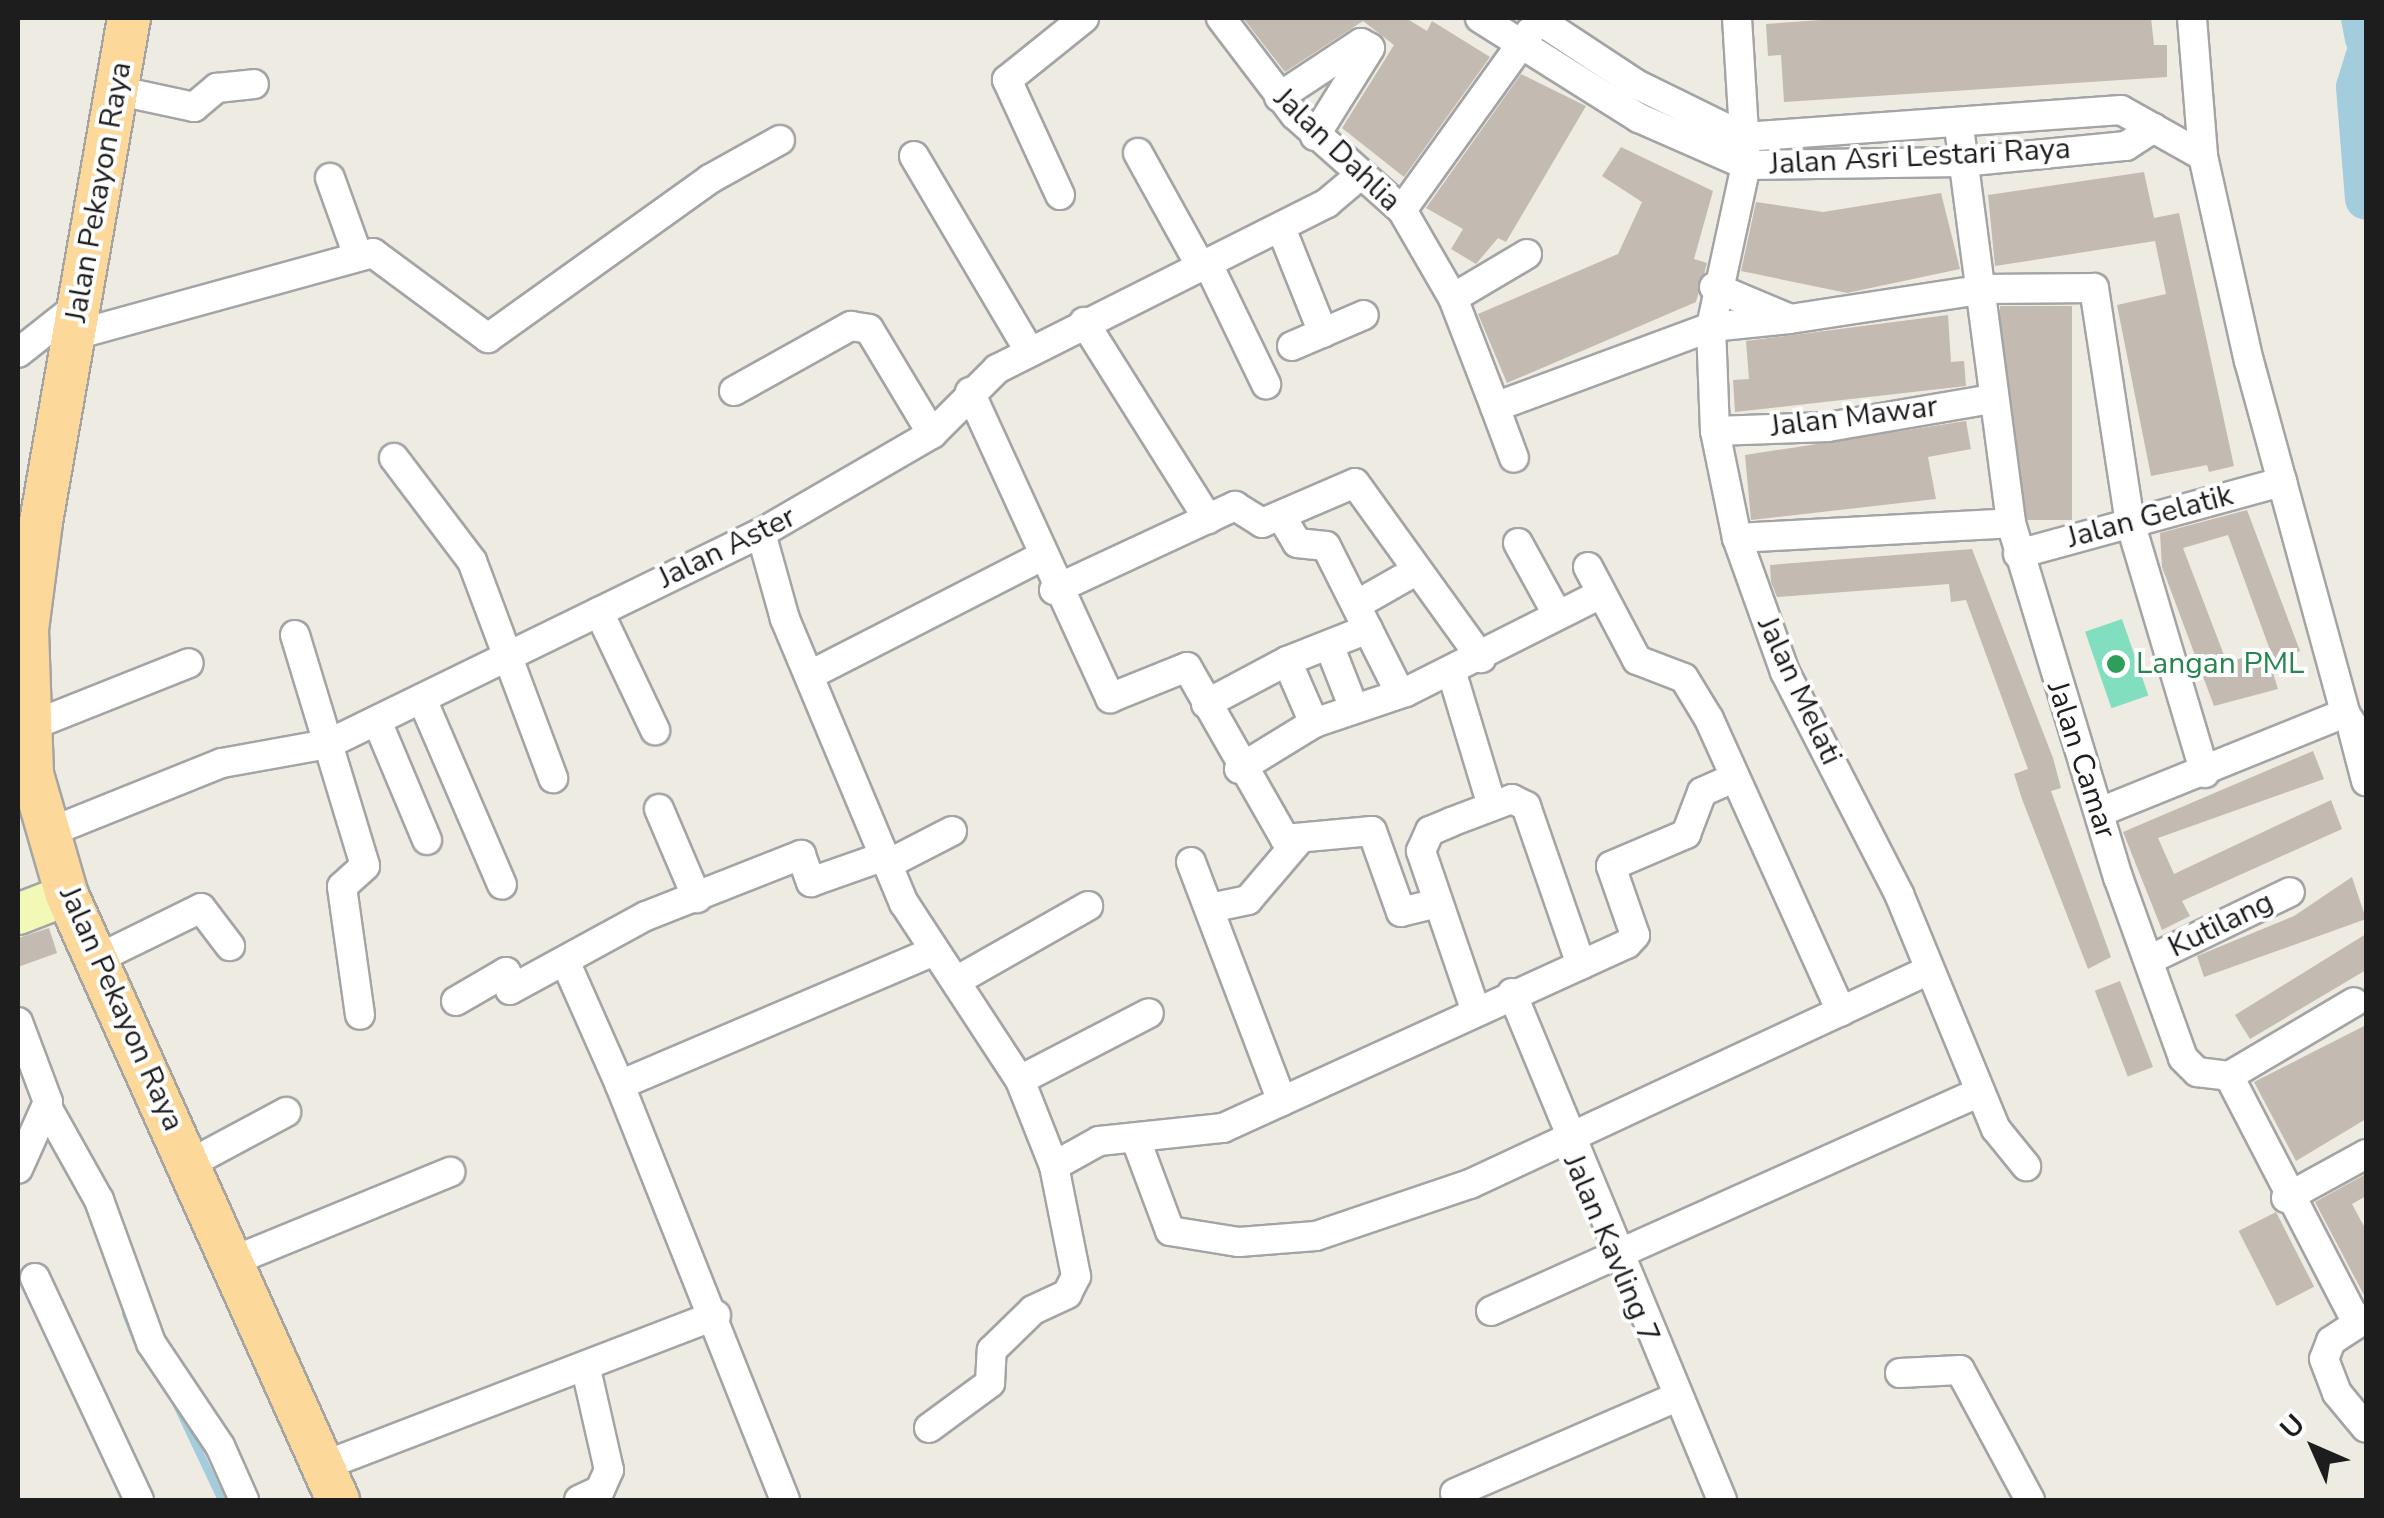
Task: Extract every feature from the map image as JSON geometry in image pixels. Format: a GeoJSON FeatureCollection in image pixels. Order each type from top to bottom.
{"type":"FeatureCollection","features":[{"type":"Feature","properties":{"kind":"main road","name":"Jalan Pekayon Raya"},"geometry":{"type":"LineString","coordinates":[[129,18],[41,522],[23,712],[66,895],[191,1164],[330,1483]]}},
{"type":"Feature","properties":{"kind":"street"},"geometry":{"type":"LineString","coordinates":[[1060,195],[1007,80],[1084,18]]}},
{"type":"Feature","properties":{"kind":"street","name":"Jalan Dahlia"},"geometry":{"type":"LineString","coordinates":[[1221,18],[1279,97],[1315,136],[1402,210],[1453,298],[1514,458]]}},
{"type":"Feature","properties":{"kind":"street","name":"Jalan Asri Lestari Raya"},"geometry":{"type":"LineString","coordinates":[[1480,18],[1639,118],[1745,151],[1962,162],[2126,146],[2154,128]]}},
{"type":"Feature","properties":{"kind":"street"},"geometry":{"type":"LineString","coordinates":[[1402,210],[1522,45],[1537,18]]}},
{"type":"Feature","properties":{"kind":"street","name":"Jalan Asri Lestari Raya"},"geometry":{"type":"LineString","coordinates":[[1537,18],[1745,151],[2121,110],[2203,156]]}},
{"type":"Feature","properties":{"kind":"street","name":"Jalan Melati"},"geometry":{"type":"LineString","coordinates":[[1737,18],[1745,151],[1714,287],[1710,327],[1715,431],[1737,538],[1785,672],[1872,838],[1926,971],[2003,1142],[2026,1166]]}},
{"type":"Feature","properties":{"kind":"street"},"geometry":{"type":"LineString","coordinates":[[2192,18],[2203,156],[2282,482],[2355,730],[2366,781]]}},
{"type":"Feature","properties":{"kind":"street"},"geometry":{"type":"LineString","coordinates":[[1279,97],[1361,43],[1370,48],[1315,136]]}},
{"type":"Feature","properties":{"kind":"street"},"geometry":{"type":"LineString","coordinates":[[115,90],[194,107],[217,88],[254,84]]}},
{"type":"Feature","properties":{"kind":"street","name":"Jalan Camar"},"geometry":{"type":"LineString","coordinates":[[1958,127],[1986,288],[1992,398],[2018,554],[2183,1058],[2197,1072],[2230,1076]]}},
{"type":"Feature","properties":{"kind":"street"},"geometry":{"type":"LineString","coordinates":[[18,354],[78,320],[357,254],[392,262],[488,338],[702,184],[780,140]]}},
{"type":"Feature","properties":{"kind":"street"},"geometry":{"type":"LineString","coordinates":[[1138,153],[1204,264],[1266,384]]}},
{"type":"Feature","properties":{"kind":"street"},"geometry":{"type":"LineString","coordinates":[[914,156],[1030,352]]}},
{"type":"Feature","properties":{"kind":"street","name":"Jalan Aster"},"geometry":{"type":"LineString","coordinates":[[50,832],[222,763],[328,744],[760,532],[932,434],[970,392],[1030,352],[1281,228],[1358,176]]}},
{"type":"Feature","properties":{"kind":"street"},"geometry":{"type":"LineString","coordinates":[[330,178],[357,254]]}},
{"type":"Feature","properties":{"kind":"street"},"geometry":{"type":"LineString","coordinates":[[1281,228],[1322,333]]}},
{"type":"Feature","properties":{"kind":"street"},"geometry":{"type":"LineString","coordinates":[[1453,298],[1527,254]]}},
{"type":"Feature","properties":{"kind":"street"},"geometry":{"type":"LineString","coordinates":[[1494,407],[1710,327],[1790,319],[1986,288],[2084,282],[2100,297],[2130,522],[2205,773]]}},
{"type":"Feature","properties":{"kind":"street"},"geometry":{"type":"LineString","coordinates":[[1714,287],[1773,304],[1790,319]]}},
{"type":"Feature","properties":{"kind":"street"},"geometry":{"type":"LineString","coordinates":[[1292,346],[1364,315]]}},
{"type":"Feature","properties":{"kind":"street"},"geometry":{"type":"LineString","coordinates":[[1084,322],[1208,519]]}},
{"type":"Feature","properties":{"kind":"street"},"geometry":{"type":"LineString","coordinates":[[734,391],[851,326],[869,329],[932,434]]}},
{"type":"Feature","properties":{"kind":"street"},"geometry":{"type":"LineString","coordinates":[[970,392],[1054,590],[1110,698],[1181,665],[1239,769],[1285,839],[1372,831],[1401,912],[1438,903]]}},
{"type":"Feature","properties":{"kind":"street","name":"Jalan Mawar"},"geometry":{"type":"LineString","coordinates":[[1715,431],[1828,426],[1992,398]]}},
{"type":"Feature","properties":{"kind":"street"},"geometry":{"type":"LineString","coordinates":[[394,458],[472,561],[553,778]]}},
{"type":"Feature","properties":{"kind":"street","name":"Jalan Gelatik"},"geometry":{"type":"LineString","coordinates":[[2018,554],[2282,482]]}},
{"type":"Feature","properties":{"kind":"street"},"geometry":{"type":"LineString","coordinates":[[1054,590],[1234,506],[1262,523],[1356,483],[1413,554],[1414,572],[1481,658]]}},
{"type":"Feature","properties":{"kind":"street"},"geometry":{"type":"LineString","coordinates":[[1281,516],[1297,543],[1326,546],[1400,693]]}},
{"type":"Feature","properties":{"kind":"street"},"geometry":{"type":"LineString","coordinates":[[1737,538],[2012,523]]}},
{"type":"Feature","properties":{"kind":"street"},"geometry":{"type":"LineString","coordinates":[[760,532],[810,674],[885,860],[930,953],[956,981],[1020,1080],[1054,1166],[1076,1276],[1067,1294],[1033,1310],[992,1350],[990,1383],[930,1428]]}},
{"type":"Feature","properties":{"kind":"street"},"geometry":{"type":"LineString","coordinates":[[1518,544],[1556,612]]}},
{"type":"Feature","properties":{"kind":"street"},"geometry":{"type":"LineString","coordinates":[[810,674],[1041,557]]}},
{"type":"Feature","properties":{"kind":"street"},"geometry":{"type":"LineString","coordinates":[[1588,566],[1636,660],[1684,678],[1841,1012]]}},
{"type":"Feature","properties":{"kind":"street"},"geometry":{"type":"LineString","coordinates":[[1206,704],[1287,661],[1329,645],[1414,572]]}},
{"type":"Feature","properties":{"kind":"street"},"geometry":{"type":"LineString","coordinates":[[1239,769],[1314,723],[1353,706],[1400,693],[1481,658],[1556,612],[1602,594]]}},
{"type":"Feature","properties":{"kind":"street"},"geometry":{"type":"LineString","coordinates":[[600,612],[654,730]]}},
{"type":"Feature","properties":{"kind":"street"},"geometry":{"type":"LineString","coordinates":[[296,635],[365,866],[342,887],[360,1015]]}},
{"type":"Feature","properties":{"kind":"street"},"geometry":{"type":"LineString","coordinates":[[1329,645],[1353,706]]}},
{"type":"Feature","properties":{"kind":"street"},"geometry":{"type":"LineString","coordinates":[[1287,661],[1314,723]]}},
{"type":"Feature","properties":{"kind":"street"},"geometry":{"type":"LineString","coordinates":[[23,712],[189,663]]}},
{"type":"Feature","properties":{"kind":"street"},"geometry":{"type":"LineString","coordinates":[[1451,670],[1492,806]]}},
{"type":"Feature","properties":{"kind":"street"},"geometry":{"type":"LineString","coordinates":[[422,700],[502,885]]}},
{"type":"Feature","properties":{"kind":"street"},"geometry":{"type":"LineString","coordinates":[[376,722],[427,840]]}},
{"type":"Feature","properties":{"kind":"street"},"geometry":{"type":"LineString","coordinates":[[2100,812],[2205,773],[2355,730]]}},
{"type":"Feature","properties":{"kind":"street"},"geometry":{"type":"LineString","coordinates":[[1054,1166],[1098,1141],[1223,1128],[1474,1006],[1581,965],[1635,935],[1612,866],[1686,834],[1702,792],[1734,778]]}},
{"type":"Feature","properties":{"kind":"street"},"geometry":{"type":"LineString","coordinates":[[1474,1006],[1438,903],[1423,839],[1492,806],[1526,806],[1581,965]]}},
{"type":"Feature","properties":{"kind":"street"},"geometry":{"type":"LineString","coordinates":[[658,810],[696,898]]}},
{"type":"Feature","properties":{"kind":"street"},"geometry":{"type":"LineString","coordinates":[[456,1001],[506,972],[510,990],[696,898],[802,855],[812,882],[885,860],[952,831]]}},
{"type":"Feature","properties":{"kind":"street"},"geometry":{"type":"LineString","coordinates":[[1214,907],[1248,900],[1298,840]]}},
{"type":"Feature","properties":{"kind":"street"},"geometry":{"type":"LineString","coordinates":[[1191,862],[1214,907],[1237,1002],[1282,1101]]}},
{"type":"Feature","properties":{"kind":"street","name":"Kutilang"},"geometry":{"type":"LineString","coordinates":[[2151,959],[2290,892]]}},
{"type":"Feature","properties":{"kind":"street"},"geometry":{"type":"LineString","coordinates":[[18,914],[66,895]]}},
{"type":"Feature","properties":{"kind":"street"},"geometry":{"type":"LineString","coordinates":[[956,981],[1088,906]]}},
{"type":"Feature","properties":{"kind":"street"},"geometry":{"type":"LineString","coordinates":[[96,960],[201,908],[230,946]]}},
{"type":"Feature","properties":{"kind":"street"},"geometry":{"type":"LineString","coordinates":[[620,1084],[930,953]]}},
{"type":"Feature","properties":{"kind":"street"},"geometry":{"type":"LineString","coordinates":[[564,961],[716,1314],[786,1500]]}},
{"type":"Feature","properties":{"kind":"street"},"geometry":{"type":"LineString","coordinates":[[1136,1140],[1170,1231],[1239,1242],[1316,1236],[1403,1211],[1565,1140],[1926,971]]}},
{"type":"Feature","properties":{"kind":"street","name":"Jalan Kavling 7"},"geometry":{"type":"LineString","coordinates":[[1512,993],[1565,1140],[1674,1398],[1722,1500]]}},
{"type":"Feature","properties":{"kind":"street"},"geometry":{"type":"LineString","coordinates":[[2354,1002],[2230,1076],[2286,1198],[2362,1320],[2326,1350],[2328,1376],[2366,1428]]}},
{"type":"Feature","properties":{"kind":"street"},"geometry":{"type":"LineString","coordinates":[[1020,1080],[1149,1013]]}},
{"type":"Feature","properties":{"kind":"street"},"geometry":{"type":"LineString","coordinates":[[18,1022],[47,1107],[98,1200],[151,1343],[220,1446],[244,1500]]}},
{"type":"Feature","properties":{"kind":"street"},"geometry":{"type":"LineString","coordinates":[[1491,1312],[1614,1252],[1980,1092]]}},
{"type":"Feature","properties":{"kind":"street"},"geometry":{"type":"LineString","coordinates":[[18,1170],[47,1107]]}},
{"type":"Feature","properties":{"kind":"street"},"geometry":{"type":"LineString","coordinates":[[191,1164],[286,1112]]}},
{"type":"Feature","properties":{"kind":"street"},"geometry":{"type":"LineString","coordinates":[[2286,1198],[2366,1154]]}},
{"type":"Feature","properties":{"kind":"street"},"geometry":{"type":"LineString","coordinates":[[233,1261],[450,1172]]}},
{"type":"Feature","properties":{"kind":"street"},"geometry":{"type":"LineString","coordinates":[[35,1278],[139,1500]]}},
{"type":"Feature","properties":{"kind":"street"},"geometry":{"type":"LineString","coordinates":[[330,1483],[716,1314]]}},
{"type":"Feature","properties":{"kind":"street"},"geometry":{"type":"LineString","coordinates":[[579,1500],[600,1490],[609,1470],[586,1369]]}},
{"type":"Feature","properties":{"kind":"street"},"geometry":{"type":"LineString","coordinates":[[1900,1373],[1960,1370],[2030,1500]]}},
{"type":"Feature","properties":{"kind":"street"},"geometry":{"type":"LineString","coordinates":[[1455,1494],[1674,1398]]}},
{"type":"Feature","properties":{"kind":"green space","name":"Langan PML"},"geometry":{"type":"Polygon","coordinates":[[[2122,619],[2148,696],[2111,708],[2085,632],[2122,619]]]}},
{"type":"Feature","properties":{"kind":"building"},"geometry":{"type":"Polygon","coordinates":[[[1243,18],[1406,18],[1427,31],[1432,21],[1490,57],[1404,177],[1342,128],[1394,45],[1363,21],[1285,72],[1243,18]]]}},
{"type":"Feature","properties":{"kind":"building"},"geometry":{"type":"Polygon","coordinates":[[[1848,18],[2151,18],[2154,45],[2167,45],[2167,77],[1784,102],[1781,55],[1768,56],[1766,24],[1848,18]]]}},
{"type":"Feature","properties":{"kind":"building"},"geometry":{"type":"Polygon","coordinates":[[[1521,74],[1586,106],[1506,242],[1498,238],[1476,264],[1451,249],[1463,229],[1426,208],[1521,74]]]}},
{"type":"Feature","properties":{"kind":"building"},"geometry":{"type":"Polygon","coordinates":[[[1621,147],[1713,191],[1694,259],[1707,263],[1696,302],[1507,383],[1478,314],[1618,254],[1642,202],[1602,176],[1621,147]]]}},
{"type":"Feature","properties":{"kind":"building"},"geometry":{"type":"Polygon","coordinates":[[[2144,172],[2154,218],[2179,213],[2234,466],[2209,472],[2207,465],[2151,476],[2117,305],[2166,294],[2155,241],[1995,266],[1988,195],[2144,172]]]}},
{"type":"Feature","properties":{"kind":"building"},"geometry":{"type":"Polygon","coordinates":[[[1941,193],[1960,269],[1847,293],[1741,271],[1756,202],[1823,212],[1941,193]]]}},
{"type":"Feature","properties":{"kind":"building"},"geometry":{"type":"Polygon","coordinates":[[[2000,306],[2072,306],[2072,520],[2000,520],[2000,306]]]}},
{"type":"Feature","properties":{"kind":"building"},"geometry":{"type":"Polygon","coordinates":[[[1948,315],[1951,362],[1964,361],[1966,386],[1735,412],[1733,380],[1749,379],[1746,341],[1948,315]]]}},
{"type":"Feature","properties":{"kind":"building"},"geometry":{"type":"Polygon","coordinates":[[[1966,421],[1971,449],[1928,457],[1936,499],[1751,520],[1745,455],[1966,421]]]}},
{"type":"Feature","properties":{"kind":"building"},"geometry":{"type":"Polygon","coordinates":[[[2247,510],[2300,651],[2274,661],[2228,535],[2183,548],[2227,663],[2266,650],[2278,689],[2214,706],[2162,567],[2160,533],[2247,510]]]}},
{"type":"Feature","properties":{"kind":"building"},"geometry":{"type":"Polygon","coordinates":[[[1972,549],[2053,758],[2061,788],[2051,791],[2111,957],[2088,969],[2022,799],[2014,774],[2028,769],[1966,600],[1951,602],[1949,584],[1777,597],[1771,582],[1770,565],[1972,549]]]}},
{"type":"Feature","properties":{"kind":"building"},"geometry":{"type":"Polygon","coordinates":[[[2313,751],[2324,779],[2158,838],[2174,874],[2331,800],[2342,829],[2182,901],[2190,916],[2162,930],[2123,832],[2313,751]]]}},
{"type":"Feature","properties":{"kind":"building"},"geometry":{"type":"Polygon","coordinates":[[[2352,877],[2366,919],[2204,977],[2197,956],[2294,916],[2352,877]]]}},
{"type":"Feature","properties":{"kind":"building"},"geometry":{"type":"Polygon","coordinates":[[[49,928],[57,953],[18,967],[18,938],[49,928]]]}},
{"type":"Feature","properties":{"kind":"building"},"geometry":{"type":"Polygon","coordinates":[[[2366,934],[2366,970],[2250,1039],[2235,1015],[2366,934]]]}},
{"type":"Feature","properties":{"kind":"building"},"geometry":{"type":"Polygon","coordinates":[[[2120,981],[2153,1067],[2128,1077],[2095,991],[2120,981]]]}},
{"type":"Feature","properties":{"kind":"building"},"geometry":{"type":"Polygon","coordinates":[[[2366,1025],[2366,1119],[2296,1161],[2254,1082],[2366,1025]]]}},
{"type":"Feature","properties":{"kind":"building"},"geometry":{"type":"Polygon","coordinates":[[[2366,1174],[2366,1196],[2352,1204],[2366,1230],[2366,1299],[2315,1202],[2366,1174]]]}},
{"type":"Feature","properties":{"kind":"building"},"geometry":{"type":"Polygon","coordinates":[[[2276,1212],[2314,1287],[2277,1306],[2239,1231],[2276,1212]]]}},
{"type":"Feature","properties":{"kind":"waterway"},"geometry":{"type":"LineString","coordinates":[[2362,18],[2366,39]]}},
{"type":"Feature","properties":{"kind":"waterway"},"geometry":{"type":"LineString","coordinates":[[2366,58],[2357,87],[2366,199]]}},
{"type":"Feature","properties":{"kind":"waterway"},"geometry":{"type":"LineString","coordinates":[[126,1314],[138,1343]]}},
{"type":"Feature","properties":{"kind":"waterway"},"geometry":{"type":"LineString","coordinates":[[177,1405],[222,1500]]}},
{"type":"Feature","properties":{"kind":"place","name":"Langan PML"},"geometry":{"type":"Point","coordinates":[2116,664]}}]}
